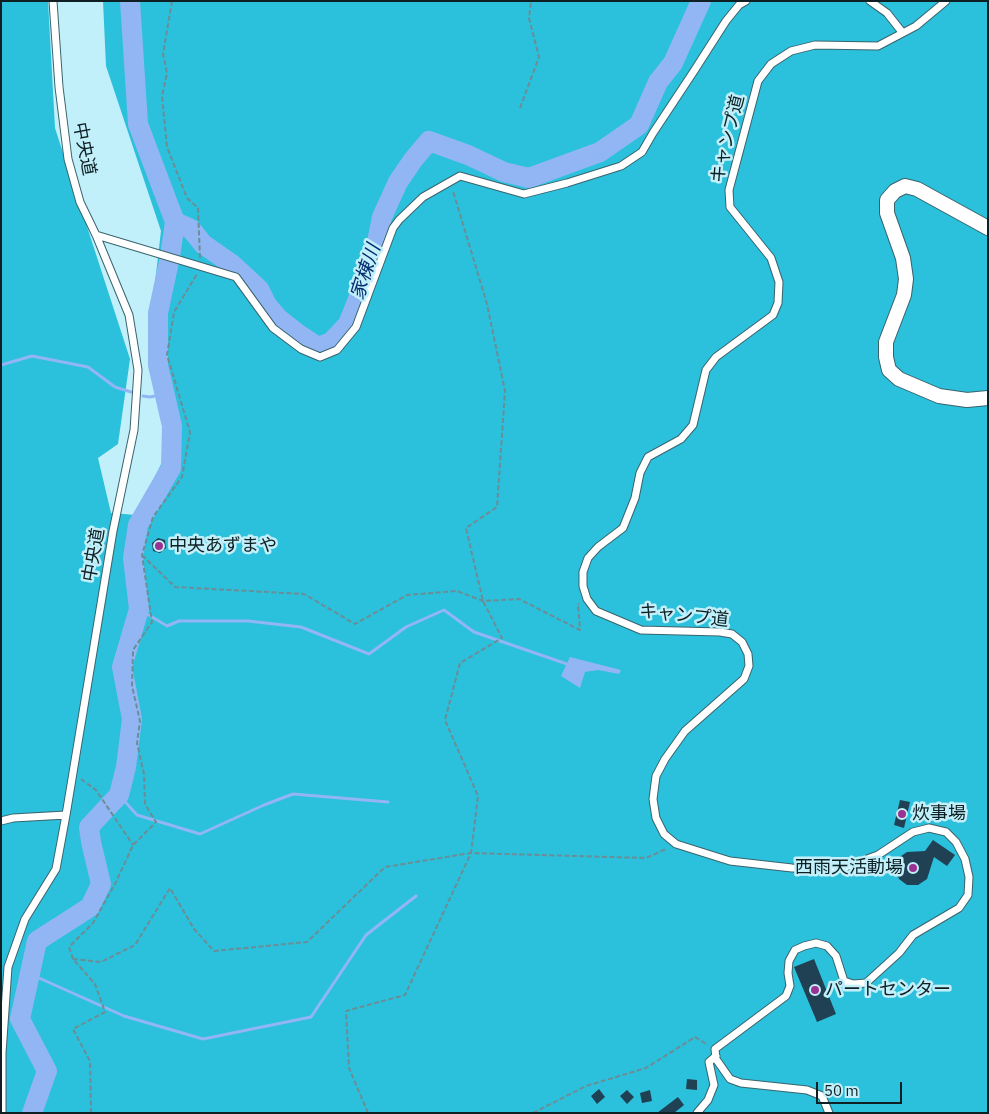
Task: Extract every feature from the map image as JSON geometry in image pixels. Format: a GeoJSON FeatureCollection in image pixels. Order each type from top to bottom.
{"type":"FeatureCollection","features":[{"type":"Feature","properties":{"kind":"street"},"geometry":{"type":"LineString","coordinates":[[988,228],[917,189],[905,186],[895,191],[887,200],[887,214],[903,258],[906,280],[904,295],[886,342],[886,357],[889,370],[899,379],[939,396],[967,400],[988,398]]}},
{"type":"Feature","properties":{"kind":"lane","name":"中央道"},"geometry":{"type":"LineString","coordinates":[[2,1113],[2,1053],[8,966],[25,919],[56,869],[74,773],[113,531],[134,430],[138,370],[129,314],[80,202],[68,159],[59,87],[53,1]]}},
{"type":"Feature","properties":{"kind":"lane"},"geometry":{"type":"LineString","coordinates":[[96,235],[236,277],[274,328],[301,349],[320,357],[337,350],[356,327],[388,240],[399,220],[422,197],[460,176],[524,194],[620,166],[642,152],[652,133],[726,21],[746,1]]}},
{"type":"Feature","properties":{"kind":"lane"},"geometry":{"type":"LineString","coordinates":[[870,1],[887,13],[902,32]]}},
{"type":"Feature","properties":{"kind":"lane","name":"キャンプ道"},"geometry":{"type":"LineString","coordinates":[[676,844],[664,834],[656,818],[653,799],[656,776],[665,759],[685,731],[744,680],[749,666],[748,654],[742,642],[732,634],[641,630],[596,611],[587,599],[583,586],[583,572],[588,558],[598,547],[623,528],[635,498],[640,474],[648,457],[681,438],[693,425],[706,370],[716,357],[773,315],[778,303],[779,282],[771,258],[730,207],[729,190],[758,81],[771,64],[791,51],[815,45],[878,46],[916,26],[946,1]]}},
{"type":"Feature","properties":{"kind":"lane"},"geometry":{"type":"LineString","coordinates":[[1,821],[13,818],[66,815]]}},
{"type":"Feature","properties":{"kind":"lane"},"geometry":{"type":"LineString","coordinates":[[676,844],[730,861],[792,868],[840,869],[878,855],[913,832],[929,828],[946,832],[956,842],[965,859],[969,877],[968,895],[959,908],[914,935],[899,953],[866,983],[853,984],[844,981],[836,956],[827,946],[816,944],[795,950],[789,961],[790,986],[786,996],[716,1053],[709,1062],[714,1085],[708,1100],[697,1113]]}},
{"type":"Feature","properties":{"kind":"lane"},"geometry":{"type":"LineString","coordinates":[[716,1053],[723,1071],[730,1079],[741,1083],[807,1090],[822,1096],[828,1113]]}},
{"type":"Feature","properties":{"kind":"path"},"geometry":{"type":"LineString","coordinates":[[91,1113],[90,1061],[73,1029],[105,1012],[95,984],[73,959],[69,947],[93,923],[116,882],[133,845],[156,822],[145,804],[144,774],[137,743],[140,721],[132,686],[133,650],[152,622],[142,555],[152,517],[182,477],[190,432],[167,355],[174,312],[201,267],[198,208],[187,198],[167,146],[162,96],[167,73],[162,54],[172,1]]}},
{"type":"Feature","properties":{"kind":"path"},"geometry":{"type":"LineString","coordinates":[[520,108],[540,57],[529,18],[532,1]]}},
{"type":"Feature","properties":{"kind":"path"},"geometry":{"type":"LineString","coordinates":[[368,1113],[349,1068],[346,1011],[405,994],[471,854],[478,796],[445,720],[460,663],[502,638],[483,600],[466,528],[497,507],[505,391],[487,304],[450,182]]}},
{"type":"Feature","properties":{"kind":"path"},"geometry":{"type":"LineString","coordinates":[[142,555],[174,587],[304,594],[355,624],[407,595],[457,590],[483,600],[519,599],[580,630],[578,604],[587,599]]}},
{"type":"Feature","properties":{"kind":"path"},"geometry":{"type":"LineString","coordinates":[[74,773],[96,790],[133,845]]}},
{"type":"Feature","properties":{"kind":"path"},"geometry":{"type":"LineString","coordinates":[[73,959],[101,962],[136,946],[170,888],[194,929],[214,951],[307,942],[385,867],[471,854],[646,858],[676,844]]}},
{"type":"Feature","properties":{"kind":"path"},"geometry":{"type":"LineString","coordinates":[[533,1113],[586,1086],[646,1068],[695,1037],[716,1053]]}},
{"type":"Feature","properties":{"kind":"shaded area"},"geometry":{"type":"Polygon","coordinates":[[[1,1],[48,1],[55,128],[130,359],[118,444],[98,458],[111,513],[136,515],[166,454],[151,317],[161,231],[106,66],[103,1],[988,1],[988,1113],[1,1113],[1,1]]]}},
{"type":"Feature","properties":{"kind":"shaded area"},"geometry":{"type":"Polygon","coordinates":[[[570,657],[621,670],[619,674],[598,670],[585,672],[580,688],[561,676],[570,657]]]}},
{"type":"Feature","properties":{"kind":"building","name":"中央あずまや"},"geometry":{"type":"Polygon","coordinates":[[[158,538],[165,540],[166,548],[160,553],[153,551],[152,543],[158,538]]]}},
{"type":"Feature","properties":{"kind":"building","name":"炊事場"},"geometry":{"type":"Polygon","coordinates":[[[900,800],[910,802],[904,828],[894,825],[900,800]]]}},
{"type":"Feature","properties":{"kind":"building","name":"西雨天活動場"},"geometry":{"type":"Polygon","coordinates":[[[933,840],[955,855],[947,866],[934,857],[927,879],[918,885],[907,885],[899,879],[895,869],[898,858],[907,852],[925,851],[933,840]]]}},
{"type":"Feature","properties":{"kind":"building","name":"パートセンター"},"geometry":{"type":"Polygon","coordinates":[[[814,959],[836,1014],[817,1022],[794,967],[814,959]]]}},
{"type":"Feature","properties":{"kind":"building"},"geometry":{"type":"Polygon","coordinates":[[[687,1079],[697,1080],[697,1090],[686,1089],[687,1079]]]}},
{"type":"Feature","properties":{"kind":"building"},"geometry":{"type":"Polygon","coordinates":[[[599,1089],[605,1097],[597,1104],[591,1096],[599,1089]]]}},
{"type":"Feature","properties":{"kind":"building"},"geometry":{"type":"Polygon","coordinates":[[[627,1090],[634,1097],[627,1104],[620,1096],[627,1090]]]}},
{"type":"Feature","properties":{"kind":"building"},"geometry":{"type":"Polygon","coordinates":[[[650,1090],[652,1101],[642,1103],[640,1093],[650,1090]]]}},
{"type":"Feature","properties":{"kind":"building"},"geometry":{"type":"Polygon","coordinates":[[[678,1097],[684,1105],[674,1113],[657,1113],[678,1097]]]}},
{"type":"Feature","properties":{"kind":"waterway","name":"家棟川"},"geometry":{"type":"LineString","coordinates":[[130,1],[138,124],[175,222],[191,229],[203,244],[233,265],[259,289],[267,305],[278,318],[318,347],[331,342],[348,324],[373,262],[382,217],[398,182],[429,141],[468,155],[504,172],[529,178],[600,152],[639,125],[658,82],[673,63],[701,1]]}},
{"type":"Feature","properties":{"kind":"waterway"},"geometry":{"type":"LineString","coordinates":[[32,1113],[47,1071],[20,1019],[37,941],[90,907],[101,884],[89,827],[119,795],[126,767],[132,719],[122,667],[139,609],[133,558],[138,525],[171,468],[172,426],[158,365],[158,313],[170,257],[175,222]]}},
{"type":"Feature","properties":{"kind":"waterway"},"geometry":{"type":"LineString","coordinates":[[1,365],[32,356],[88,367],[115,387],[131,392]]}},
{"type":"Feature","properties":{"kind":"waterway"},"geometry":{"type":"LineString","coordinates":[[143,396],[150,397],[165,394]]}},
{"type":"Feature","properties":{"kind":"waterway"},"geometry":{"type":"LineString","coordinates":[[139,609],[167,626],[179,621],[248,621],[301,627],[369,654],[406,627],[444,610],[474,632],[567,664]]}},
{"type":"Feature","properties":{"kind":"waterway"},"geometry":{"type":"LineString","coordinates":[[119,795],[137,815],[200,834],[293,794],[388,802]]}},
{"type":"Feature","properties":{"kind":"waterway"},"geometry":{"type":"LineString","coordinates":[[30,974],[124,1016],[203,1039],[311,1017],[366,935],[416,896]]}},
{"type":"Feature","properties":{"kind":"place","name":"中央あずまや"},"geometry":{"type":"Point","coordinates":[159,546]}},
{"type":"Feature","properties":{"kind":"place","name":"炊事場"},"geometry":{"type":"Point","coordinates":[902,814]}},
{"type":"Feature","properties":{"kind":"place","name":"西雨天活動場"},"geometry":{"type":"Point","coordinates":[913,868]}},
{"type":"Feature","properties":{"kind":"place","name":"パートセンター"},"geometry":{"type":"Point","coordinates":[815,990]}}]}
